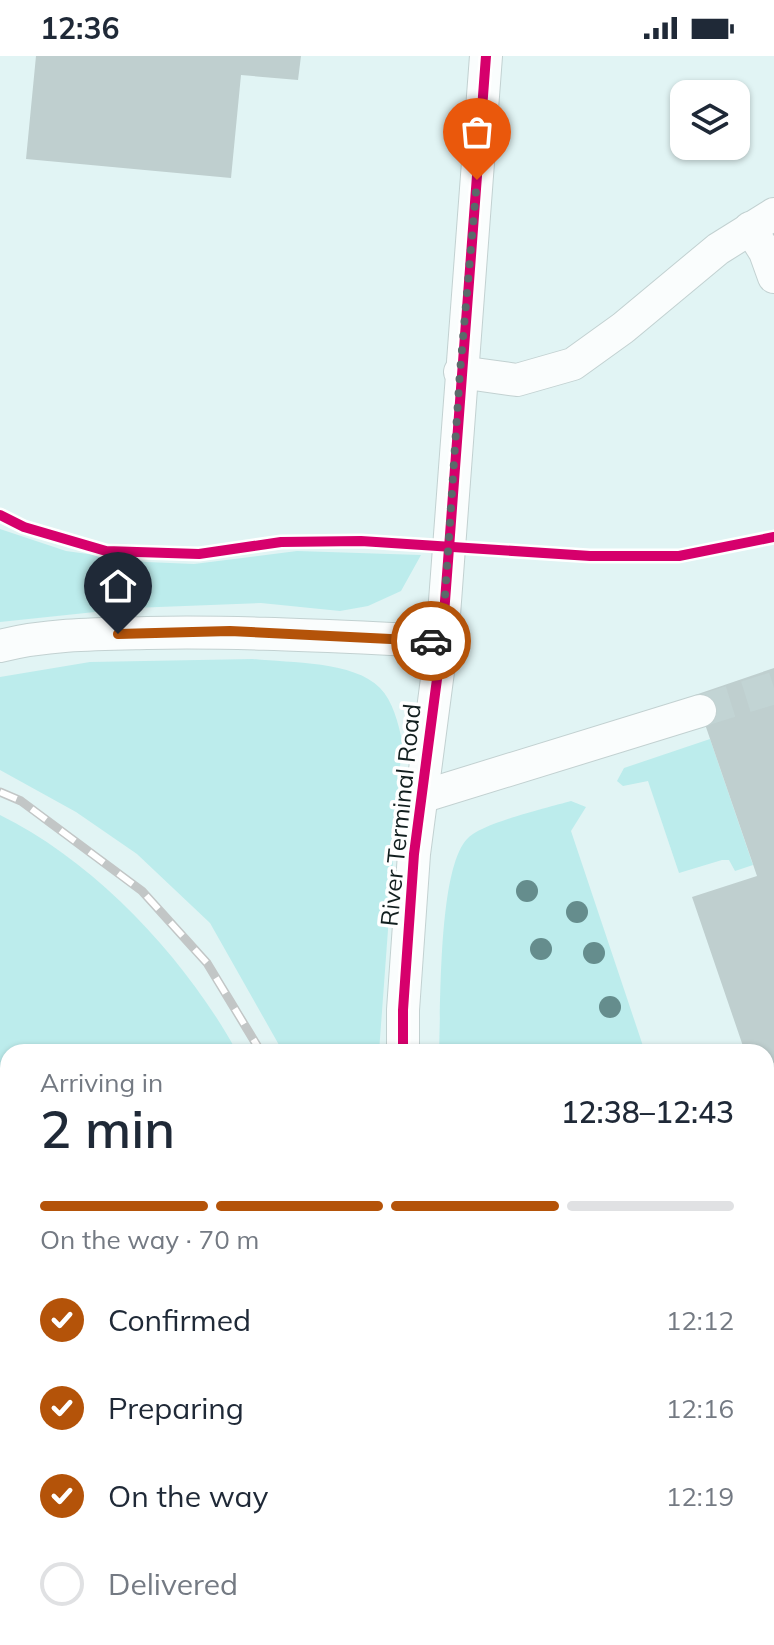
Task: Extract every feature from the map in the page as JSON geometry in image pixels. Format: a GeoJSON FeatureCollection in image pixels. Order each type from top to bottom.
{"type":"FeatureCollection","features":[{"type":"Feature","properties":{"kind":"street","name":"River Terminal Road"},"geometry":{"type":"LineString","coordinates":[[403,1044],[404,995],[421,797],[442,641],[486,56]]}},
{"type":"Feature","properties":{"kind":"street"},"geometry":{"type":"LineString","coordinates":[[460,372],[517,380],[573,364],[623,328],[718,249],[762,221],[765,252],[774,277]]}},
{"type":"Feature","properties":{"kind":"street"},"geometry":{"type":"LineString","coordinates":[[0,646],[24,640],[230,631],[442,641]]}},
{"type":"Feature","properties":{"kind":"street"},"geometry":{"type":"LineString","coordinates":[[421,797],[700,711]]}},
{"type":"Feature","properties":{"kind":"shaded area"},"geometry":{"type":"Polygon","coordinates":[[[0,529],[66,551],[146,562],[194,564],[297,551],[421,555],[401,591],[368,606],[340,611],[261,603],[133,608],[0,622],[0,529]]]}},
{"type":"Feature","properties":{"kind":"shaded area"},"geometry":{"type":"Polygon","coordinates":[[[253,659],[320,665],[354,673],[380,688],[397,720],[402,740],[380,1044],[278,1044],[210,923],[137,854],[76,812],[0,770],[0,677],[90,662],[253,659]]]}},
{"type":"Feature","properties":{"kind":"shaded area"},"geometry":{"type":"Polygon","coordinates":[[[710,739],[753,865],[735,871],[729,860],[722,860],[679,873],[648,781],[623,786],[617,781],[624,768],[710,739]]]}},
{"type":"Feature","properties":{"kind":"shaded area"},"geometry":{"type":"Polygon","coordinates":[[[571,801],[586,807],[571,831],[642,1044],[439,1044],[446,908],[458,855],[467,839],[475,833],[515,817],[571,801]]]}},
{"type":"Feature","properties":{"kind":"shaded area"},"geometry":{"type":"Polygon","coordinates":[[[0,815],[70,859],[135,916],[192,982],[232,1044],[0,1044],[0,815]]]}},
{"type":"Feature","properties":{"kind":"building"},"geometry":{"type":"Polygon","coordinates":[[[36,56],[301,56],[298,80],[241,75],[231,178],[26,159],[36,56]]]}},
{"type":"Feature","properties":{"kind":"building"},"geometry":{"type":"Polygon","coordinates":[[[774,668],[774,1044],[742,1044],[692,897],[757,876],[695,695],[774,668]]]}},
{"type":"Feature","properties":{"kind":"tunnel"},"geometry":{"type":"LineString","coordinates":[[700,711],[774,688]]}},
{"type":"Feature","properties":{"kind":"railway"},"geometry":{"type":"LineString","coordinates":[[0,792],[21,801],[142,891],[207,963],[256,1044]]}},
{"type":"Feature","properties":{"kind":"cycle path"},"geometry":{"type":"LineString","coordinates":[[403,1044],[414,854],[442,641],[486,56]]}},
{"type":"Feature","properties":{"kind":"cycle path"},"geometry":{"type":"LineString","coordinates":[[0,515],[24,527],[106,551],[199,554],[281,542],[361,541],[590,556],[679,556],[774,537]]}},
{"type":"Feature","properties":{"kind":"way so far"},"geometry":{"type":"LineString","coordinates":[[431,641],[442,641],[460,372],[477,180]]}},
{"type":"Feature","properties":{"kind":"route"},"geometry":{"type":"LineString","coordinates":[[118,634],[230,631],[431,641]]}}]}
